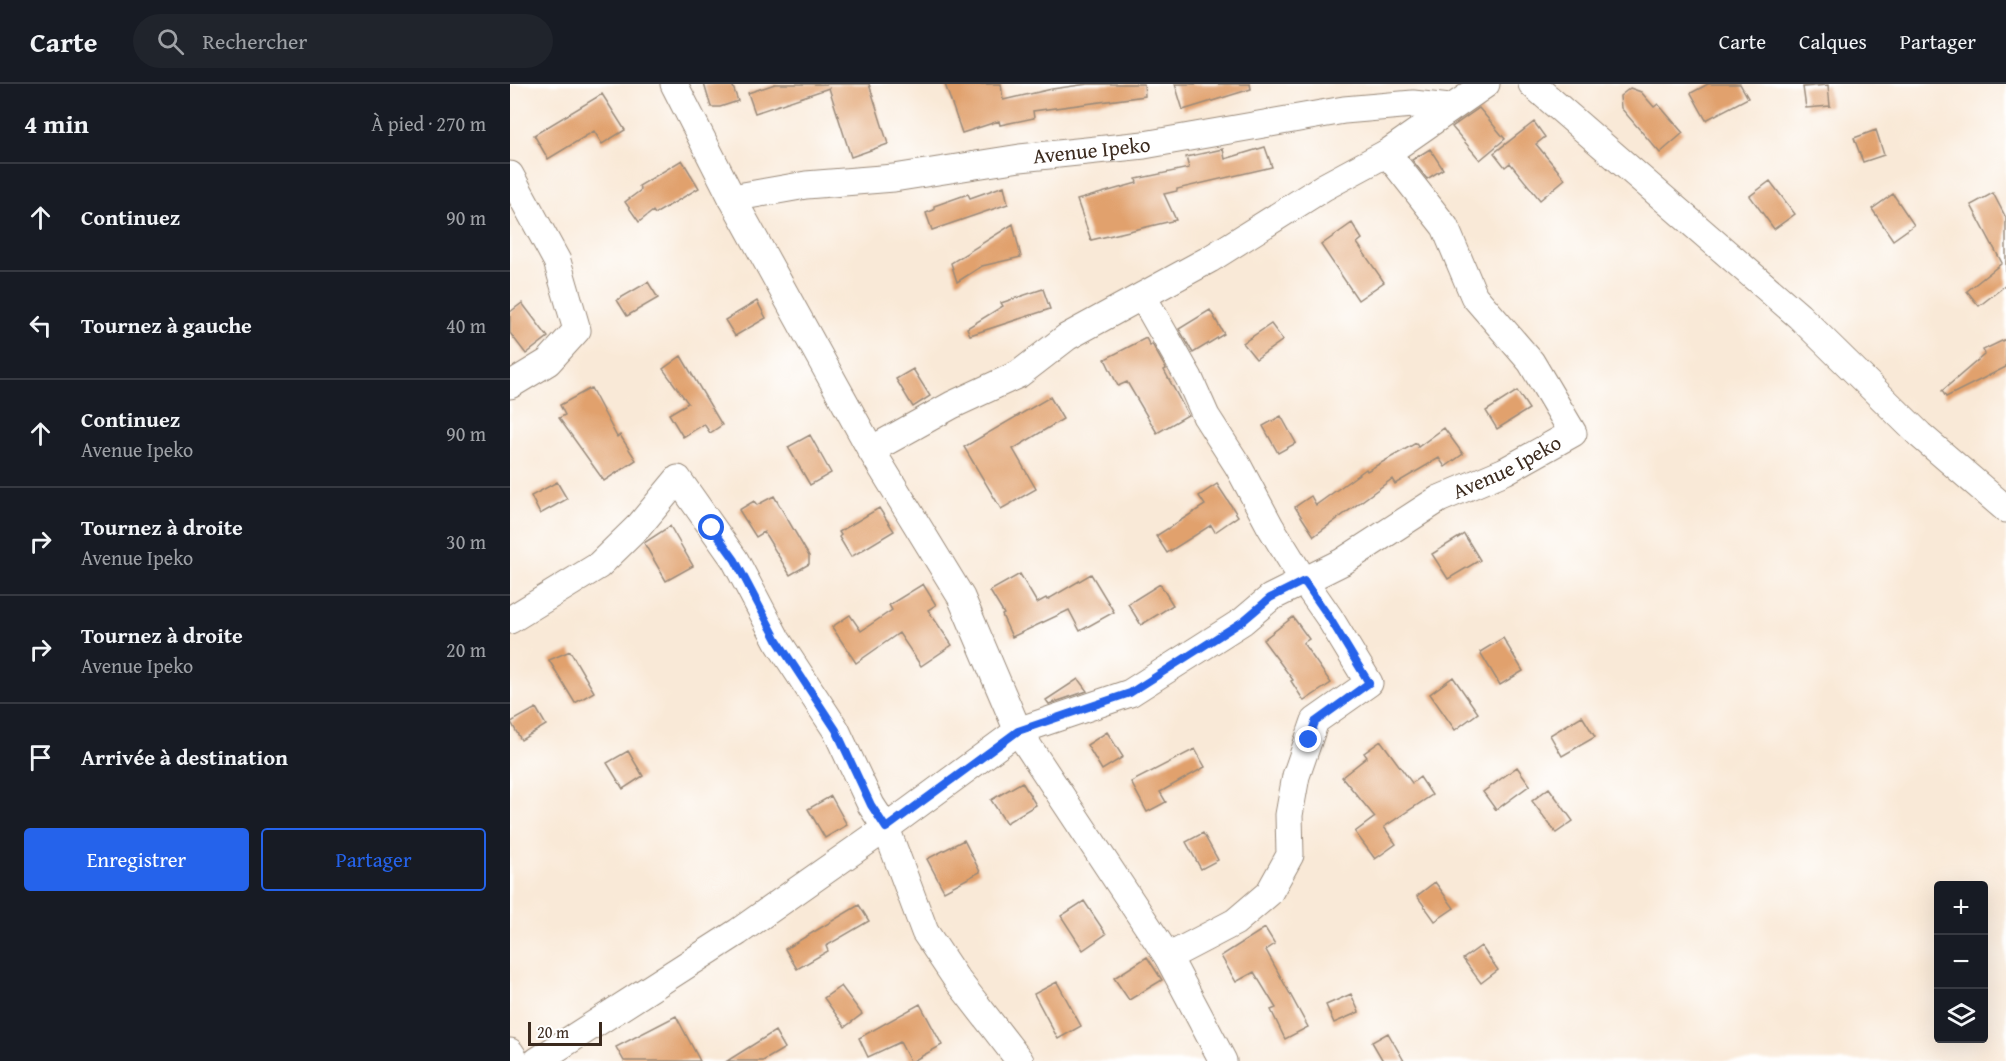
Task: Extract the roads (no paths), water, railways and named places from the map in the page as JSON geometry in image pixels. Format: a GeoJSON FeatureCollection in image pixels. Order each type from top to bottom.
{"type":"FeatureCollection","features":[{"type":"Feature","properties":{"kind":"street"},"geometry":{"type":"LineString","coordinates":[[674,84],[732,198],[871,450],[961,597],[1018,731],[1168,957],[1223,1061]]}},
{"type":"Feature","properties":{"kind":"street"},"geometry":{"type":"LineString","coordinates":[[871,450],[952,405],[1018,374],[1067,337],[1210,259],[1324,187],[1387,153],[1486,84]]}},
{"type":"Feature","properties":{"kind":"street"},"geometry":{"type":"LineString","coordinates":[[1532,84],[1799,316],[1920,435],[2006,509]]}},
{"type":"Feature","properties":{"kind":"street","name":"Avenue Ipeko"},"geometry":{"type":"LineString","coordinates":[[732,198],[806,185],[894,178],[1020,158],[1144,145],[1344,111],[1413,104],[1449,108]]}},
{"type":"Feature","properties":{"kind":"street","name":"Avenue Ipeko"},"geometry":{"type":"LineString","coordinates":[[537,1061],[738,932],[886,828],[1018,731],[1130,693],[1243,621],[1270,598],[1342,562],[1439,498],[1505,471],[1573,433],[1531,362],[1474,296],[1445,227],[1387,153]]}},
{"type":"Feature","properties":{"kind":"street"},"geometry":{"type":"LineString","coordinates":[[510,175],[557,261],[577,330],[548,362],[510,385]]}},
{"type":"Feature","properties":{"kind":"street"},"geometry":{"type":"LineString","coordinates":[[1143,297],[1189,378],[1206,416],[1238,466],[1270,526],[1369,683],[1315,722],[1296,776],[1289,815],[1290,855],[1269,893],[1235,922],[1168,957]]}},
{"type":"Feature","properties":{"kind":"street"},"geometry":{"type":"LineString","coordinates":[[510,620],[598,566],[639,526],[678,479],[735,560],[777,640],[836,730],[871,805],[886,828],[925,932],[955,977],[1020,1061]]}},
{"type":"Feature","properties":{"kind":"street"},"geometry":{"type":"LineString","coordinates":[[510,1052],[516,1061]]}}]}
